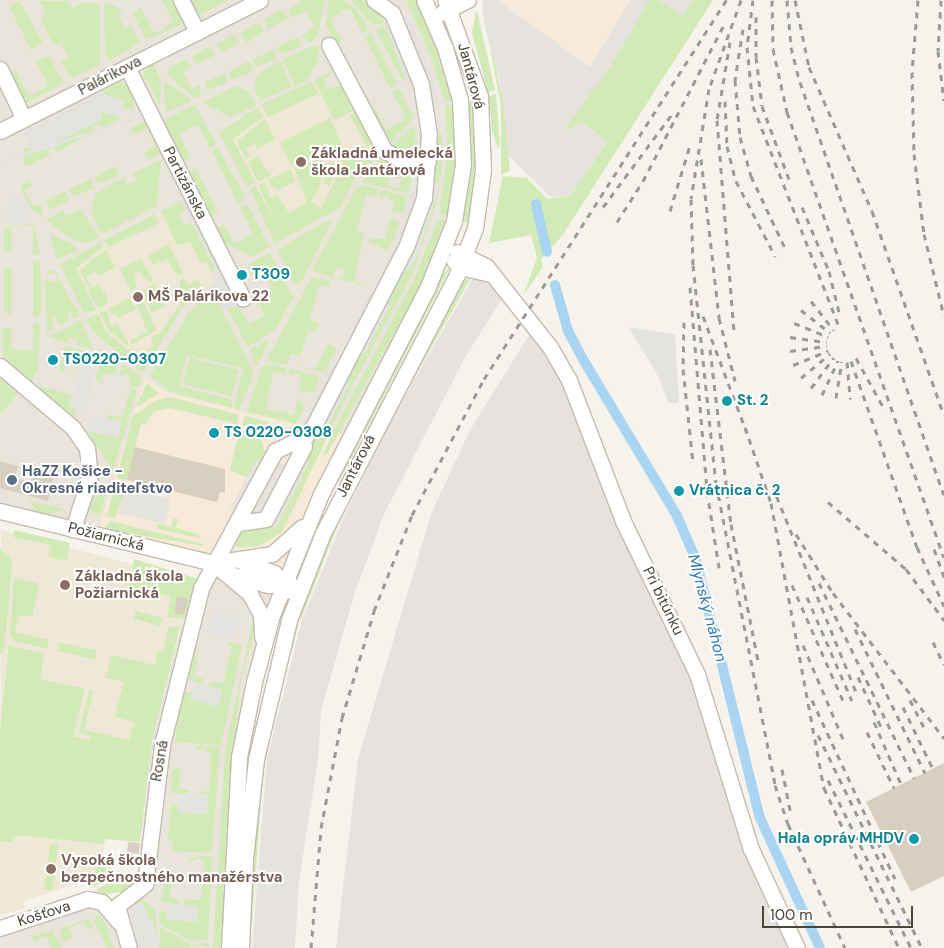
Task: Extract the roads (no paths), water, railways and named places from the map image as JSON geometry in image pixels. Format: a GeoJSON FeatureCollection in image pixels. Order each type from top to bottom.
{"type":"FeatureCollection","features":[{"type":"Feature","properties":{"kind":"street"},"geometry":{"type":"LineString","coordinates":[[181,0],[197,32]]}},
{"type":"Feature","properties":{"kind":"street","name":"Palárikova"},"geometry":{"type":"LineString","coordinates":[[0,132],[260,0]]}},
{"type":"Feature","properties":{"kind":"street"},"geometry":{"type":"LineString","coordinates":[[238,523],[266,519],[304,446],[301,439],[314,426],[406,247],[424,198],[428,162],[428,118],[421,84],[392,13],[374,0]]}},
{"type":"Feature","properties":{"kind":"street","name":"Jantárová"},"geometry":{"type":"LineString","coordinates":[[229,948],[239,757],[262,650],[284,584],[309,519],[444,250],[460,191],[462,125],[452,70],[424,0]]}},
{"type":"Feature","properties":{"kind":"street"},"geometry":{"type":"LineString","coordinates":[[432,17],[448,5],[468,0]]}},
{"type":"Feature","properties":{"kind":"street","name":"Jantárová"},"geometry":{"type":"LineString","coordinates":[[241,948],[245,859],[256,759],[289,620],[305,575],[339,499],[460,267],[466,253],[480,197],[483,124],[472,67],[448,5]]}},
{"type":"Feature","properties":{"kind":"street"},"geometry":{"type":"LineString","coordinates":[[329,45],[385,151],[401,159],[428,162]]}},
{"type":"Feature","properties":{"kind":"street","name":"Partizánska"},"geometry":{"type":"LineString","coordinates":[[127,67],[243,299]]}},
{"type":"Feature","properties":{"kind":"street"},"geometry":{"type":"LineString","coordinates":[[0,69],[24,120]]}},
{"type":"Feature","properties":{"kind":"street"},"geometry":{"type":"LineString","coordinates":[[444,250],[466,253]]}},
{"type":"Feature","properties":{"kind":"street"},"geometry":{"type":"LineString","coordinates":[[444,250],[460,267],[491,274]]}},
{"type":"Feature","properties":{"kind":"street","name":"Pri bitúnku"},"geometry":{"type":"LineString","coordinates":[[466,253],[491,274],[550,347],[570,380],[623,521],[697,674],[751,849],[797,948]]}},
{"type":"Feature","properties":{"kind":"street"},"geometry":{"type":"LineString","coordinates":[[0,366],[73,428],[87,448],[91,470],[73,528]]}},
{"type":"Feature","properties":{"kind":"street","name":"Rosná"},"geometry":{"type":"LineString","coordinates":[[129,948],[121,925],[118,903],[138,891],[146,877],[162,745],[201,588],[213,563],[238,523],[275,451],[286,442],[301,439]]}},
{"type":"Feature","properties":{"kind":"street","name":"Požiarnická"},"geometry":{"type":"LineString","coordinates":[[0,511],[230,567],[272,554],[309,519]]}},
{"type":"Feature","properties":{"kind":"street"},"geometry":{"type":"LineString","coordinates":[[230,567],[263,584],[284,584],[305,575]]}},
{"type":"Feature","properties":{"kind":"street"},"geometry":{"type":"LineString","coordinates":[[230,567],[259,610],[262,650]]}},
{"type":"Feature","properties":{"kind":"street"},"geometry":{"type":"LineString","coordinates":[[284,584],[290,600],[289,620]]}},
{"type":"Feature","properties":{"kind":"street","name":"Košťova"},"geometry":{"type":"LineString","coordinates":[[0,928],[92,899],[138,891]]}},
{"type":"Feature","properties":{"kind":"street"},"geometry":{"type":"LineString","coordinates":[[92,899],[109,908],[121,925]]}},
{"type":"Feature","properties":{"kind":"waterway","name":"Mlynský náhon"},"geometry":{"type":"LineString","coordinates":[[536,204],[547,252]]}},
{"type":"Feature","properties":{"kind":"waterway","name":"Mlynský náhon"},"geometry":{"type":"LineString","coordinates":[[555,285],[568,331],[677,516],[696,560],[760,818],[820,948]]}},
{"type":"Feature","properties":{"kind":"railway"},"geometry":{"type":"LineString","coordinates":[[311,948],[321,828],[342,718],[374,611],[412,515],[484,379],[726,0]]}},
{"type":"Feature","properties":{"kind":"railway"},"geometry":{"type":"LineString","coordinates":[[741,0],[709,89],[691,199],[693,265],[716,483],[775,785],[788,824],[845,948]]}},
{"type":"Feature","properties":{"kind":"railway"},"geometry":{"type":"LineString","coordinates":[[753,0],[747,47],[753,106],[839,327]]}},
{"type":"Feature","properties":{"kind":"railway"},"geometry":{"type":"LineString","coordinates":[[772,0],[773,49],[787,112],[944,557]]}},
{"type":"Feature","properties":{"kind":"railway"},"geometry":{"type":"LineString","coordinates":[[787,0],[791,47],[800,82],[944,495]]}},
{"type":"Feature","properties":{"kind":"railway"},"geometry":{"type":"LineString","coordinates":[[795,0],[809,67],[872,211],[944,415]]}},
{"type":"Feature","properties":{"kind":"railway"},"geometry":{"type":"LineString","coordinates":[[918,0],[912,72],[914,154],[924,234],[944,316]]}},
{"type":"Feature","properties":{"kind":"railway"},"geometry":{"type":"LineString","coordinates":[[941,0],[938,51],[944,101]]}},
{"type":"Feature","properties":{"kind":"railway"},"geometry":{"type":"LineString","coordinates":[[756,17],[756,57],[762,106],[789,179]]}},
{"type":"Feature","properties":{"kind":"railway"},"geometry":{"type":"LineString","coordinates":[[617,222],[643,181],[724,25]]}},
{"type":"Feature","properties":{"kind":"railway"},"geometry":{"type":"LineString","coordinates":[[743,29],[735,80],[740,137],[751,176],[785,248]]}},
{"type":"Feature","properties":{"kind":"railway"},"geometry":{"type":"LineString","coordinates":[[730,42],[717,120],[734,333]]}},
{"type":"Feature","properties":{"kind":"railway"},"geometry":{"type":"LineString","coordinates":[[725,101],[727,146],[736,181],[775,256]]}},
{"type":"Feature","properties":{"kind":"railway"},"geometry":{"type":"LineString","coordinates":[[603,207],[672,114]]}},
{"type":"Feature","properties":{"kind":"railway"},"geometry":{"type":"LineString","coordinates":[[670,211],[690,145]]}},
{"type":"Feature","properties":{"kind":"railway"},"geometry":{"type":"LineString","coordinates":[[701,159],[719,318],[735,381]]}},
{"type":"Feature","properties":{"kind":"railway"},"geometry":{"type":"LineString","coordinates":[[802,207],[829,271],[839,312]]}},
{"type":"Feature","properties":{"kind":"railway"},"geometry":{"type":"LineString","coordinates":[[690,287],[707,491],[719,568]]}},
{"type":"Feature","properties":{"kind":"railway"},"geometry":{"type":"LineString","coordinates":[[811,301],[834,330]]}},
{"type":"Feature","properties":{"kind":"railway"},"geometry":{"type":"LineString","coordinates":[[801,310],[830,333]]}},
{"type":"Feature","properties":{"kind":"railway"},"geometry":{"type":"LineString","coordinates":[[703,316],[747,433]]}},
{"type":"Feature","properties":{"kind":"railway"},"geometry":{"type":"LineString","coordinates":[[684,322],[683,369],[693,463]]}},
{"type":"Feature","properties":{"kind":"railway"},"geometry":{"type":"LineString","coordinates":[[794,323],[828,337]]}},
{"type":"Feature","properties":{"kind":"railway"},"geometry":{"type":"LineString","coordinates":[[790,337],[827,342]]}},
{"type":"Feature","properties":{"kind":"railway"},"geometry":{"type":"LineString","coordinates":[[790,351],[827,346]]}},
{"type":"Feature","properties":{"kind":"railway"},"geometry":{"type":"LineString","coordinates":[[710,349],[731,524],[758,660]]}},
{"type":"Feature","properties":{"kind":"railway"},"geometry":{"type":"LineString","coordinates":[[793,365],[828,351]]}},
{"type":"Feature","properties":{"kind":"railway"},"geometry":{"type":"LineString","coordinates":[[801,378],[830,354]]}},
{"type":"Feature","properties":{"kind":"railway"},"geometry":{"type":"LineString","coordinates":[[811,388],[834,358]]}},
{"type":"Feature","properties":{"kind":"railway"},"geometry":{"type":"LineString","coordinates":[[856,358],[885,410]]}},
{"type":"Feature","properties":{"kind":"railway"},"geometry":{"type":"LineString","coordinates":[[822,395],[838,360]]}},
{"type":"Feature","properties":{"kind":"railway"},"geometry":{"type":"LineString","coordinates":[[836,398],[842,361]]}},
{"type":"Feature","properties":{"kind":"railway"},"geometry":{"type":"LineString","coordinates":[[851,361],[917,547],[944,606]]}},
{"type":"Feature","properties":{"kind":"railway"},"geometry":{"type":"LineString","coordinates":[[847,362],[850,399]]}},
{"type":"Feature","properties":{"kind":"railway"},"geometry":{"type":"LineString","coordinates":[[745,427],[771,503],[824,788],[899,948]]}},
{"type":"Feature","properties":{"kind":"railway"},"geometry":{"type":"LineString","coordinates":[[772,485],[857,694]]}},
{"type":"Feature","properties":{"kind":"railway"},"geometry":{"type":"LineString","coordinates":[[828,502],[906,569],[944,620]]}},
{"type":"Feature","properties":{"kind":"railway"},"geometry":{"type":"LineString","coordinates":[[796,534],[833,593],[944,738]]}},
{"type":"Feature","properties":{"kind":"railway"},"geometry":{"type":"LineString","coordinates":[[934,549],[944,577]]}},
{"type":"Feature","properties":{"kind":"railway"},"geometry":{"type":"LineString","coordinates":[[819,583],[914,778]]}},
{"type":"Feature","properties":{"kind":"railway"},"geometry":{"type":"LineString","coordinates":[[792,585],[845,705]]}},
{"type":"Feature","properties":{"kind":"railway"},"geometry":{"type":"LineString","coordinates":[[807,597],[852,701]]}},
{"type":"Feature","properties":{"kind":"railway"},"geometry":{"type":"LineString","coordinates":[[855,629],[925,773]]}},
{"type":"Feature","properties":{"kind":"railway"},"geometry":{"type":"LineString","coordinates":[[933,642],[944,665]]}},
{"type":"Feature","properties":{"kind":"railway"},"geometry":{"type":"LineString","coordinates":[[803,645],[843,739]]}},
{"type":"Feature","properties":{"kind":"railway"},"geometry":{"type":"LineString","coordinates":[[858,677],[881,727]]}},
{"type":"Feature","properties":{"kind":"railway"},"geometry":{"type":"LineString","coordinates":[[812,700],[895,879]]}},
{"type":"Feature","properties":{"kind":"railway"},"geometry":{"type":"LineString","coordinates":[[910,700],[926,731]]}},
{"type":"Feature","properties":{"kind":"railway"},"geometry":{"type":"LineString","coordinates":[[903,707],[933,769]]}},
{"type":"Feature","properties":{"kind":"railway"},"geometry":{"type":"LineString","coordinates":[[874,722],[901,784]]}},
{"type":"Feature","properties":{"kind":"railway"},"geometry":{"type":"LineString","coordinates":[[867,732],[894,788]]}},
{"type":"Feature","properties":{"kind":"railway"},"geometry":{"type":"LineString","coordinates":[[818,735],[922,948]]}},
{"type":"Feature","properties":{"kind":"railway"},"geometry":{"type":"LineString","coordinates":[[782,769],[791,815]]}},
{"type":"Feature","properties":{"kind":"railway"},"geometry":{"type":"LineString","coordinates":[[828,780],[911,948]]}},
{"type":"Feature","properties":{"kind":"place","name":"Základná umelecká škola Jantárová"},"geometry":{"type":"Point","coordinates":[301,162]}},
{"type":"Feature","properties":{"kind":"place","name":"T309"},"geometry":{"type":"Point","coordinates":[242,275]}},
{"type":"Feature","properties":{"kind":"place","name":"MŠ Palárikova 22"},"geometry":{"type":"Point","coordinates":[138,297]}},
{"type":"Feature","properties":{"kind":"place","name":"TS0220-0307"},"geometry":{"type":"Point","coordinates":[53,360]}},
{"type":"Feature","properties":{"kind":"place","name":"St. 2"},"geometry":{"type":"Point","coordinates":[727,401]}},
{"type":"Feature","properties":{"kind":"place","name":"TS 0220-0308"},"geometry":{"type":"Point","coordinates":[214,433]}},
{"type":"Feature","properties":{"kind":"place","name":"HaZZ Košice - Okresné riaditeľstvo"},"geometry":{"type":"Point","coordinates":[12,480]}},
{"type":"Feature","properties":{"kind":"place","name":"Vrátnica č. 2"},"geometry":{"type":"Point","coordinates":[679,491]}},
{"type":"Feature","properties":{"kind":"place","name":"Základná škola Požiarnická"},"geometry":{"type":"Point","coordinates":[65,585]}},
{"type":"Feature","properties":{"kind":"place","name":"Hala opráv MHDV"},"geometry":{"type":"Point","coordinates":[914,839]}},
{"type":"Feature","properties":{"kind":"place","name":"Vysoká škola bezpečnostného manažérstva"},"geometry":{"type":"Point","coordinates":[51,869]}}]}
